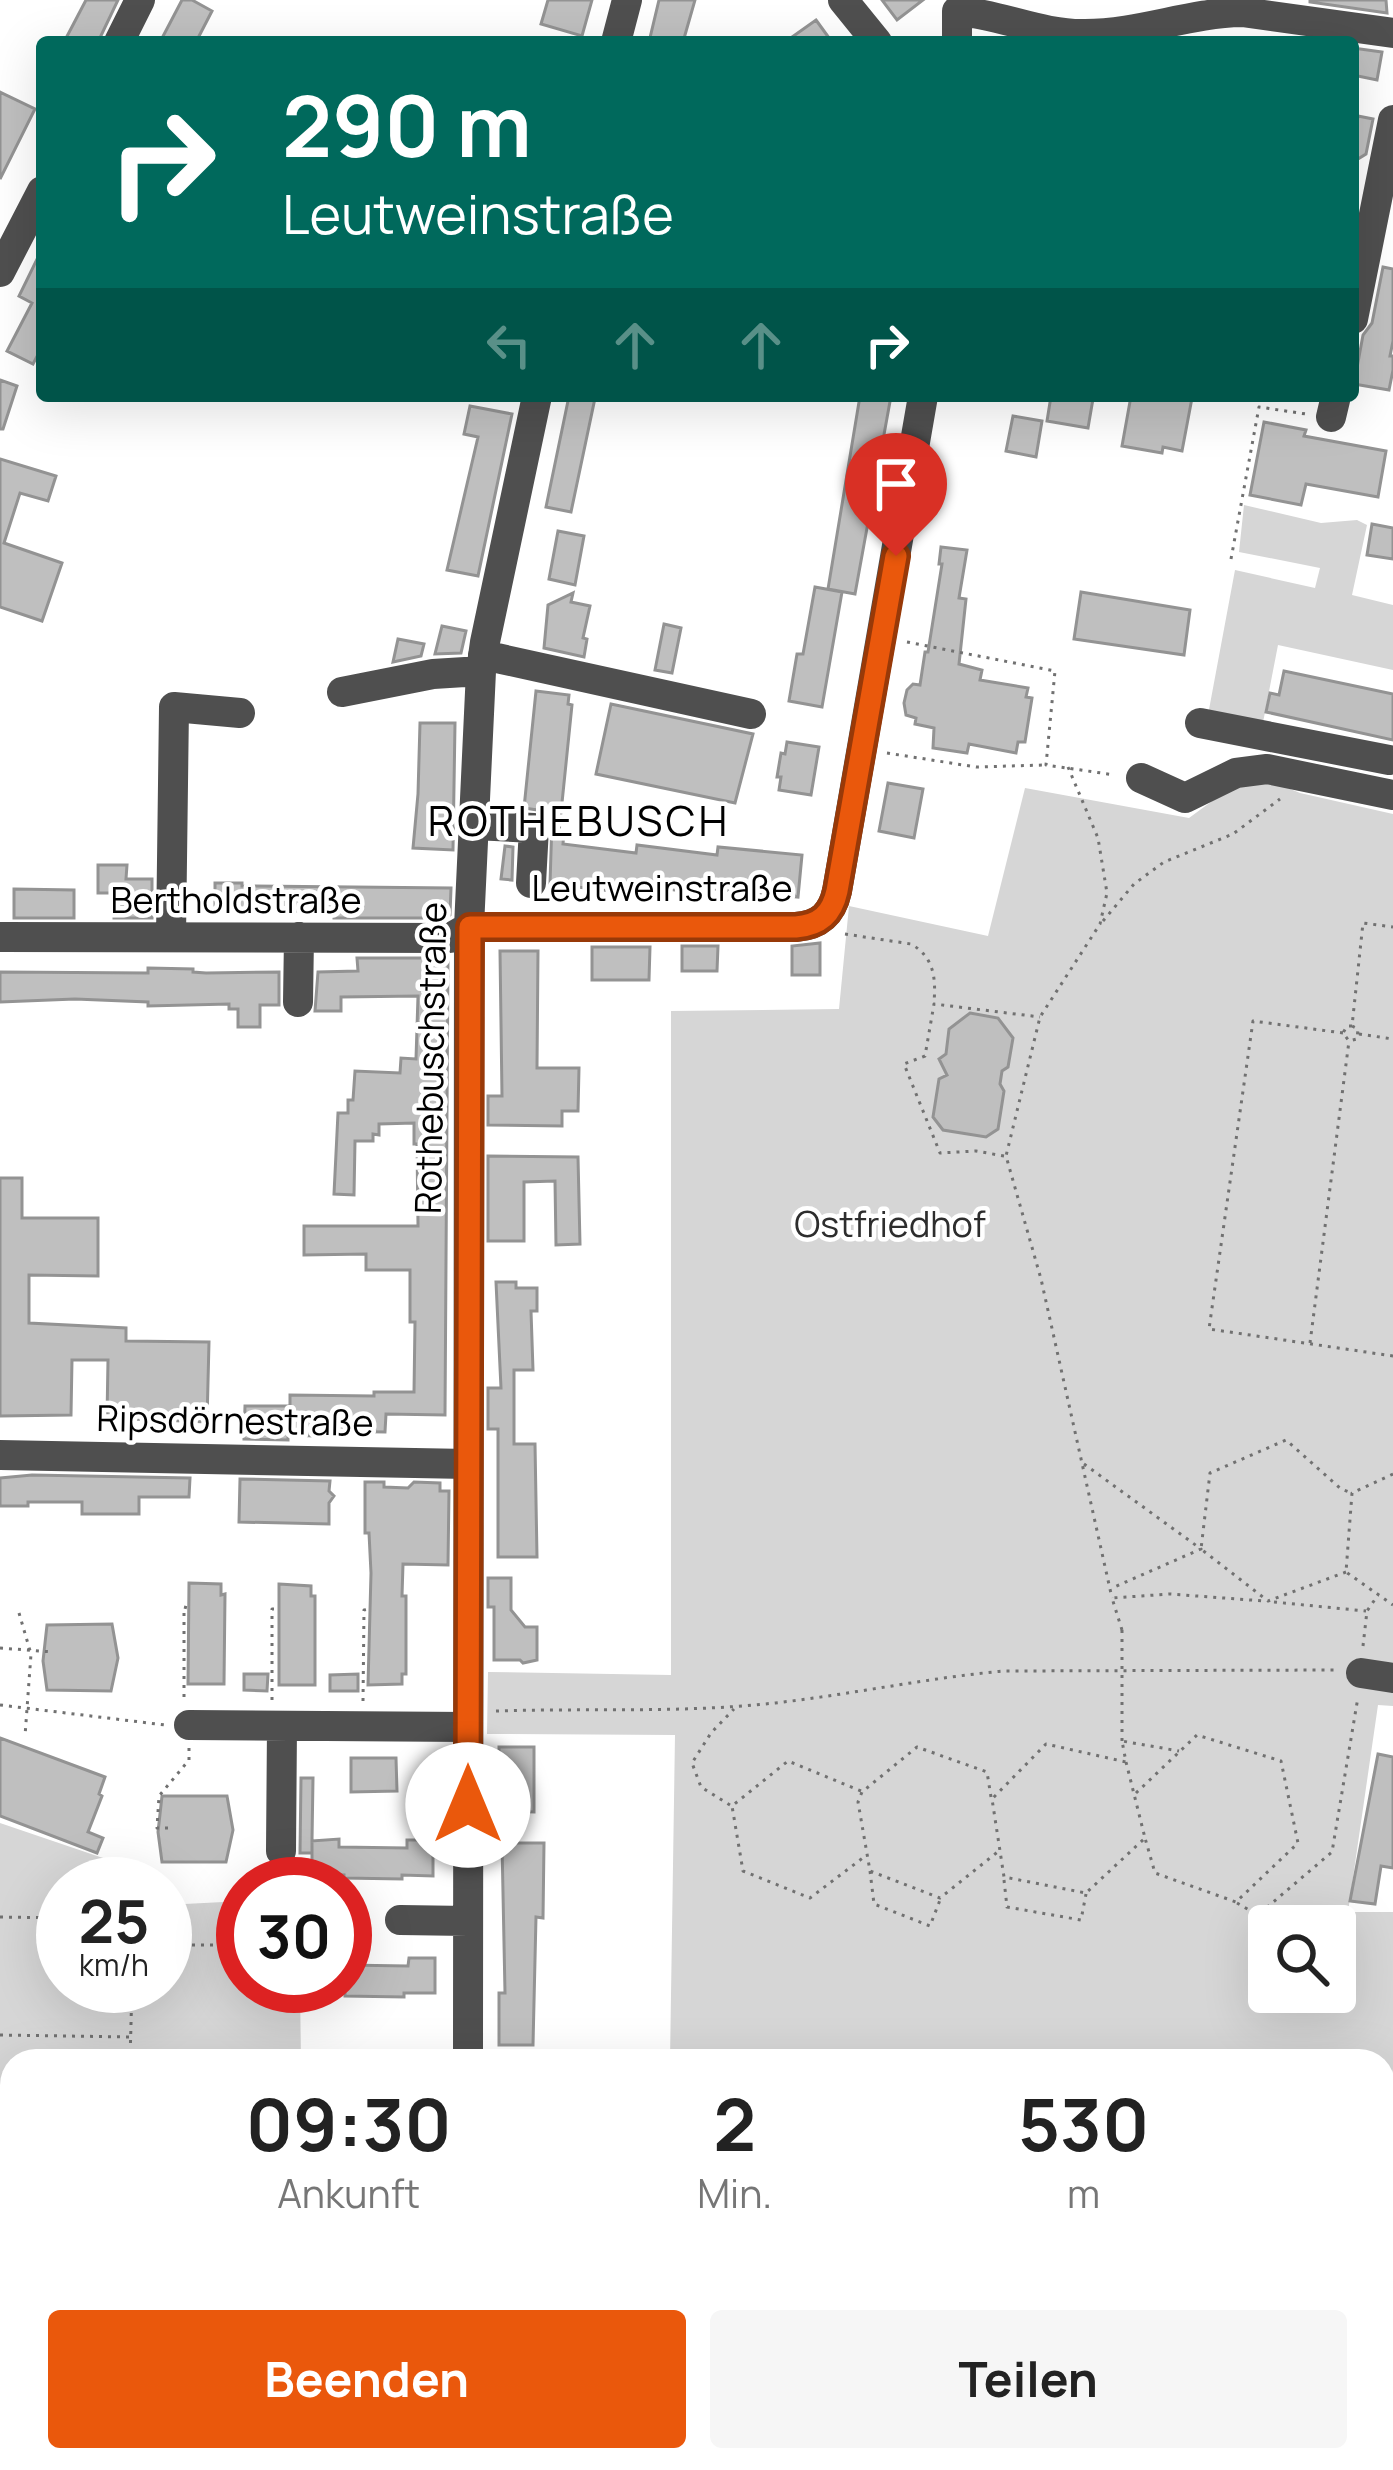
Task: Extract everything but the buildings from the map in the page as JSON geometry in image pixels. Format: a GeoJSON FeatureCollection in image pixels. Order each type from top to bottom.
{"type":"FeatureCollection","features":[{"type":"Feature","properties":{"kind":"street"},"geometry":{"type":"LineString","coordinates":[[122,36],[140,0]]}},
{"type":"Feature","properties":{"kind":"street"},"geometry":{"type":"LineString","coordinates":[[618,36],[627,0]]}},
{"type":"Feature","properties":{"kind":"street"},"geometry":{"type":"LineString","coordinates":[[843,0],[872,36]]}},
{"type":"Feature","properties":{"kind":"street"},"geometry":{"type":"LineString","coordinates":[[957,36],[957,11],[1077,34],[1121,32],[1219,12],[1393,33]]}},
{"type":"Feature","properties":{"kind":"street"},"geometry":{"type":"LineString","coordinates":[[1359,283],[1376,182],[1393,120]]}},
{"type":"Feature","properties":{"kind":"street"},"geometry":{"type":"LineString","coordinates":[[0,272],[36,202]]}},
{"type":"Feature","properties":{"kind":"street","name":"Rothebuschstraße"},"geometry":{"type":"LineString","coordinates":[[468,2049],[474,825],[482,663],[536,402]]}},
{"type":"Feature","properties":{"kind":"street","name":"Leutweinstraße"},"geometry":{"type":"LineString","coordinates":[[470,927],[796,927],[814,924],[830,913],[922,402]]}},
{"type":"Feature","properties":{"kind":"street"},"geometry":{"type":"LineString","coordinates":[[342,692],[482,663],[751,714]]}},
{"type":"Feature","properties":{"kind":"street"},"geometry":{"type":"LineString","coordinates":[[170,937],[174,706],[240,713]]}},
{"type":"Feature","properties":{"kind":"street"},"geometry":{"type":"LineString","coordinates":[[1200,723],[1389,760]]}},
{"type":"Feature","properties":{"kind":"street"},"geometry":{"type":"LineString","coordinates":[[1141,778],[1185,798],[1243,772],[1267,770],[1393,795]]}},
{"type":"Feature","properties":{"kind":"street"},"geometry":{"type":"LineString","coordinates":[[474,825],[533,828],[531,883]]}},
{"type":"Feature","properties":{"kind":"street","name":"Bertholdstraße"},"geometry":{"type":"LineString","coordinates":[[0,938],[450,938],[470,927]]}},
{"type":"Feature","properties":{"kind":"street"},"geometry":{"type":"LineString","coordinates":[[298,1002],[299,937]]}},
{"type":"Feature","properties":{"kind":"street","name":"Ripsdörnestraße"},"geometry":{"type":"LineString","coordinates":[[0,1455],[468,1464]]}},
{"type":"Feature","properties":{"kind":"street"},"geometry":{"type":"LineString","coordinates":[[1360,1673],[1393,1678]]}},
{"type":"Feature","properties":{"kind":"street"},"geometry":{"type":"LineString","coordinates":[[189,1725],[363,1727],[468,1719]]}},
{"type":"Feature","properties":{"kind":"street"},"geometry":{"type":"LineString","coordinates":[[277,1726],[281,1851]]}},
{"type":"Feature","properties":{"kind":"street"},"geometry":{"type":"LineString","coordinates":[[400,1920],[468,1921]]}},
{"type":"Feature","properties":{"kind":"path"},"geometry":{"type":"LineString","coordinates":[[1231,559],[1259,407],[1334,407]]}},
{"type":"Feature","properties":{"kind":"path"},"geometry":{"type":"LineString","coordinates":[[882,637],[1055,671],[1046,765]]}},
{"type":"Feature","properties":{"kind":"path"},"geometry":{"type":"LineString","coordinates":[[862,748],[976,767],[1046,765],[1141,778]]}},
{"type":"Feature","properties":{"kind":"path"},"geometry":{"type":"LineString","coordinates":[[1068,767],[1101,851],[1108,893],[1100,924]]}},
{"type":"Feature","properties":{"kind":"path"},"geometry":{"type":"LineString","coordinates":[[468,1719],[737,1706],[1004,1671],[1351,1670],[1360,1673],[1332,1852],[1258,1915],[1236,1902],[1155,1874],[1122,1741],[1122,1630],[1041,1279],[1006,1156],[1040,1017],[1100,924],[1134,884],[1164,862],[1233,834],[1311,777]]}},
{"type":"Feature","properties":{"kind":"path"},"geometry":{"type":"LineString","coordinates":[[830,913],[844,934],[911,944],[929,959],[936,980],[925,1056],[904,1064],[940,1153],[976,1151],[1006,1156]]}},
{"type":"Feature","properties":{"kind":"path"},"geometry":{"type":"LineString","coordinates":[[1352,1025],[1364,923],[1393,927]]}},
{"type":"Feature","properties":{"kind":"path"},"geometry":{"type":"LineString","coordinates":[[934,1004],[1040,1017]]}},
{"type":"Feature","properties":{"kind":"path"},"geometry":{"type":"LineString","coordinates":[[1310,1345],[1349,1041],[1343,1033],[1253,1021],[1209,1329],[1310,1345],[1393,1356]]}},
{"type":"Feature","properties":{"kind":"path"},"geometry":{"type":"LineString","coordinates":[[1343,1033],[1352,1025]]}},
{"type":"Feature","properties":{"kind":"path"},"geometry":{"type":"LineString","coordinates":[[1349,1041],[1359,1034],[1352,1025]]}},
{"type":"Feature","properties":{"kind":"path"},"geometry":{"type":"LineString","coordinates":[[1359,1034],[1393,1039]]}},
{"type":"Feature","properties":{"kind":"path"},"geometry":{"type":"LineString","coordinates":[[1201,1549],[1210,1473],[1286,1440],[1352,1493],[1393,1474]]}},
{"type":"Feature","properties":{"kind":"path"},"geometry":{"type":"LineString","coordinates":[[1083,1463],[1268,1601]]}},
{"type":"Feature","properties":{"kind":"path"},"geometry":{"type":"LineString","coordinates":[[1346,1572],[1352,1493]]}},
{"type":"Feature","properties":{"kind":"path"},"geometry":{"type":"LineString","coordinates":[[1110,1588],[1201,1549]]}},
{"type":"Feature","properties":{"kind":"path"},"geometry":{"type":"LineString","coordinates":[[1268,1601],[1346,1572]]}},
{"type":"Feature","properties":{"kind":"path"},"geometry":{"type":"LineString","coordinates":[[1346,1572],[1393,1605]]}},
{"type":"Feature","properties":{"kind":"path"},"geometry":{"type":"LineString","coordinates":[[1112,1598],[1170,1594],[1367,1611]]}},
{"type":"Feature","properties":{"kind":"path"},"geometry":{"type":"LineString","coordinates":[[1363,1642],[1367,1611],[1378,1595]]}},
{"type":"Feature","properties":{"kind":"path"},"geometry":{"type":"LineString","coordinates":[[168,1828],[157,1828],[159,1796],[189,1760],[183,1691],[184,1607],[188,1608]]}},
{"type":"Feature","properties":{"kind":"path"},"geometry":{"type":"LineString","coordinates":[[277,1726],[272,1609],[278,1609]]}},
{"type":"Feature","properties":{"kind":"path"},"geometry":{"type":"LineString","coordinates":[[363,1727],[364,1610],[370,1609]]}},
{"type":"Feature","properties":{"kind":"path"},"geometry":{"type":"LineString","coordinates":[[19,1613],[31,1663],[26,1736]]}},
{"type":"Feature","properties":{"kind":"path"},"geometry":{"type":"LineString","coordinates":[[0,1648],[53,1652]]}},
{"type":"Feature","properties":{"kind":"path"},"geometry":{"type":"LineString","coordinates":[[0,1706],[189,1725]]}},
{"type":"Feature","properties":{"kind":"path"},"geometry":{"type":"LineString","coordinates":[[737,1706],[711,1733],[692,1763],[701,1787],[732,1806],[742,1870],[810,1898],[866,1855]]}},
{"type":"Feature","properties":{"kind":"path"},"geometry":{"type":"LineString","coordinates":[[1135,1794],[1198,1735],[1281,1762],[1298,1843],[1236,1902]]}},
{"type":"Feature","properties":{"kind":"path"},"geometry":{"type":"LineString","coordinates":[[1122,1741],[1179,1751]]}},
{"type":"Feature","properties":{"kind":"path"},"geometry":{"type":"LineString","coordinates":[[992,1798],[1046,1744],[1126,1762]]}},
{"type":"Feature","properties":{"kind":"path"},"geometry":{"type":"LineString","coordinates":[[1000,1850],[940,1898],[931,1926],[874,1904],[858,1802],[862,1792],[917,1747],[987,1772],[992,1798],[1000,1850],[1004,1877],[1006,1907],[1081,1920],[1087,1893],[1144,1838]]}},
{"type":"Feature","properties":{"kind":"path"},"geometry":{"type":"LineString","coordinates":[[732,1806],[788,1761],[862,1792]]}},
{"type":"Feature","properties":{"kind":"path"},"geometry":{"type":"LineString","coordinates":[[870,1871],[940,1898]]}},
{"type":"Feature","properties":{"kind":"path"},"geometry":{"type":"LineString","coordinates":[[1004,1877],[1087,1893]]}},
{"type":"Feature","properties":{"kind":"path"},"geometry":{"type":"LineString","coordinates":[[0,1917],[36,1918]]}},
{"type":"Feature","properties":{"kind":"path"},"geometry":{"type":"LineString","coordinates":[[130,2049],[131,2013]]}},
{"type":"Feature","properties":{"kind":"path"},"geometry":{"type":"LineString","coordinates":[[0,2035],[131,2037]]}},
{"type":"Feature","properties":{"kind":"green space"},"geometry":{"type":"Polygon","coordinates":[[[1244,505],[1321,523],[1357,520],[1367,525],[1352,595],[1393,605],[1393,670],[1278,645],[1259,743],[1205,731],[1235,570],[1315,588],[1320,568],[1239,552],[1244,505]]]}},
{"type":"Feature","properties":{"kind":"green space","name":"Ostfriedhof"},"geometry":{"type":"Polygon","coordinates":[[[1271,781],[1300,793],[1393,814],[1393,1706],[1378,1705],[1349,1905],[1248,1905],[1248,2013],[1356,2013],[1356,1912],[1393,1912],[1393,2049],[670,2049],[675,1735],[487,1734],[488,1672],[671,1675],[671,1011],[839,1009],[849,906],[988,936],[1025,788],[1189,818],[1230,788],[1271,781]]]}},
{"type":"Feature","properties":{"kind":"green space"},"geometry":{"type":"Polygon","coordinates":[[[0,1823],[100,1857],[36,1857],[36,2013],[192,2013],[192,1904],[216,1902],[216,2013],[300,2013],[301,2049],[0,2049],[0,1823]]]}},
{"type":"Feature","properties":{"kind":"district","name":"ROTHEBUSCH"},"geometry":{"type":"Point","coordinates":[579,820]}},
{"type":"Feature","properties":{"kind":"route"},"geometry":{"type":"LineString","coordinates":[[468,1805],[470,927],[796,927],[814,924],[830,913],[896,556]]}}]}
